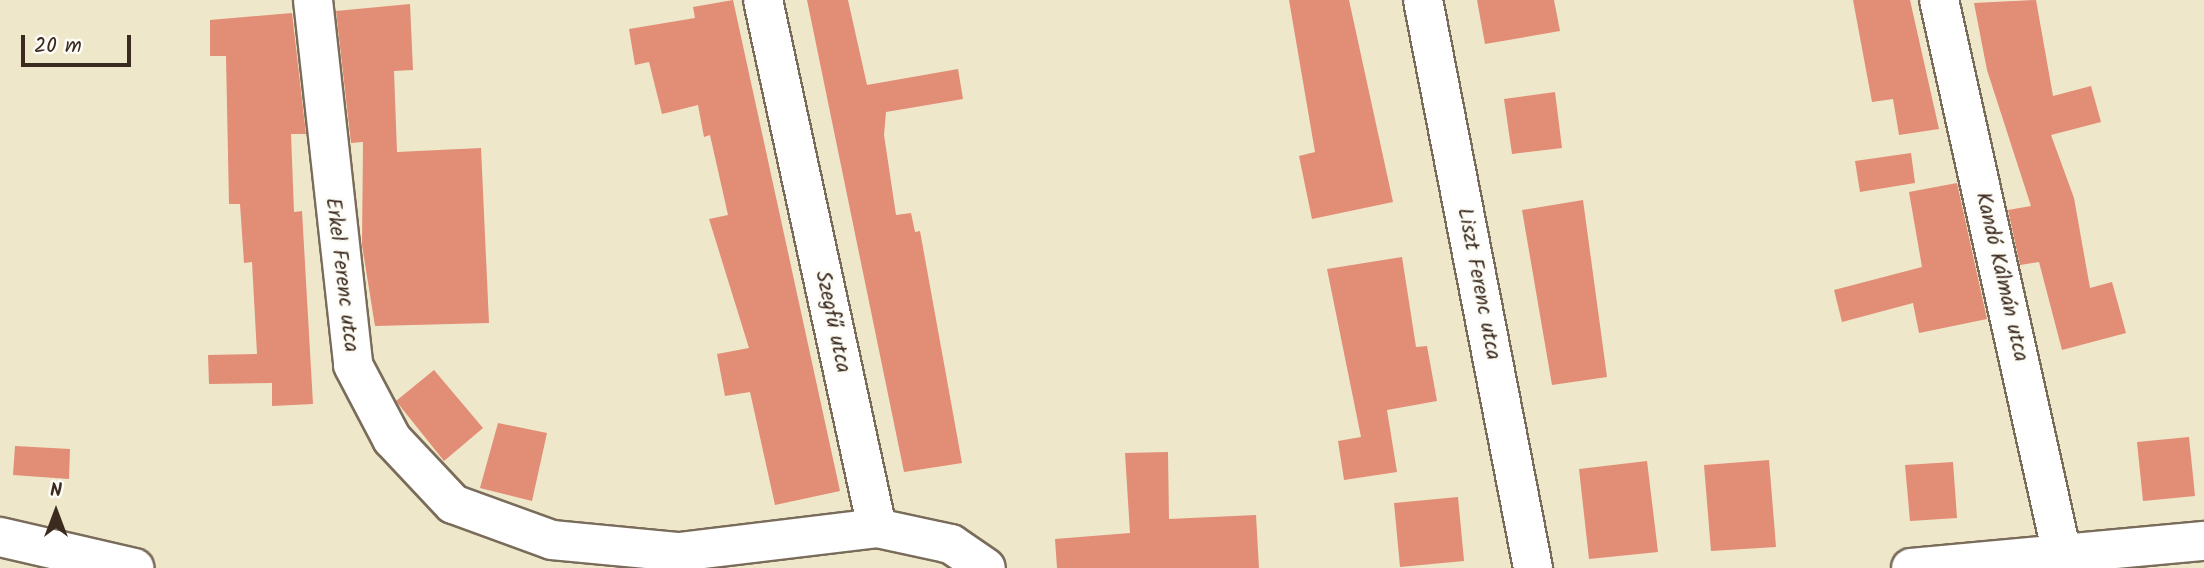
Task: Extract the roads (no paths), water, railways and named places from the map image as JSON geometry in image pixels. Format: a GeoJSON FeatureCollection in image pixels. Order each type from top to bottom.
{"type":"FeatureCollection","features":[{"type":"Feature","properties":{"kind":"street","name":"Erkel Ferenc utca"},"geometry":{"type":"LineString","coordinates":[[313,0],[353,365],[392,439],[453,504],[552,540],[679,552],[877,528]]}},
{"type":"Feature","properties":{"kind":"street","name":"Szegfű utca"},"geometry":{"type":"LineString","coordinates":[[763,0],[877,528]]}},
{"type":"Feature","properties":{"kind":"street","name":"Liszt Ferenc utca"},"geometry":{"type":"LineString","coordinates":[[1423,0],[1533,568]]}},
{"type":"Feature","properties":{"kind":"street","name":"Kandó Kálmán utca"},"geometry":{"type":"LineString","coordinates":[[1939,0],[2065,561]]}},
{"type":"Feature","properties":{"kind":"street"},"geometry":{"type":"LineString","coordinates":[[877,528],[951,544],[986,568]]}},
{"type":"Feature","properties":{"kind":"street"},"geometry":{"type":"LineString","coordinates":[[0,537],[134,568]]}},
{"type":"Feature","properties":{"kind":"street"},"geometry":{"type":"LineString","coordinates":[[1910,568],[2065,561],[2204,541]]}}]}
